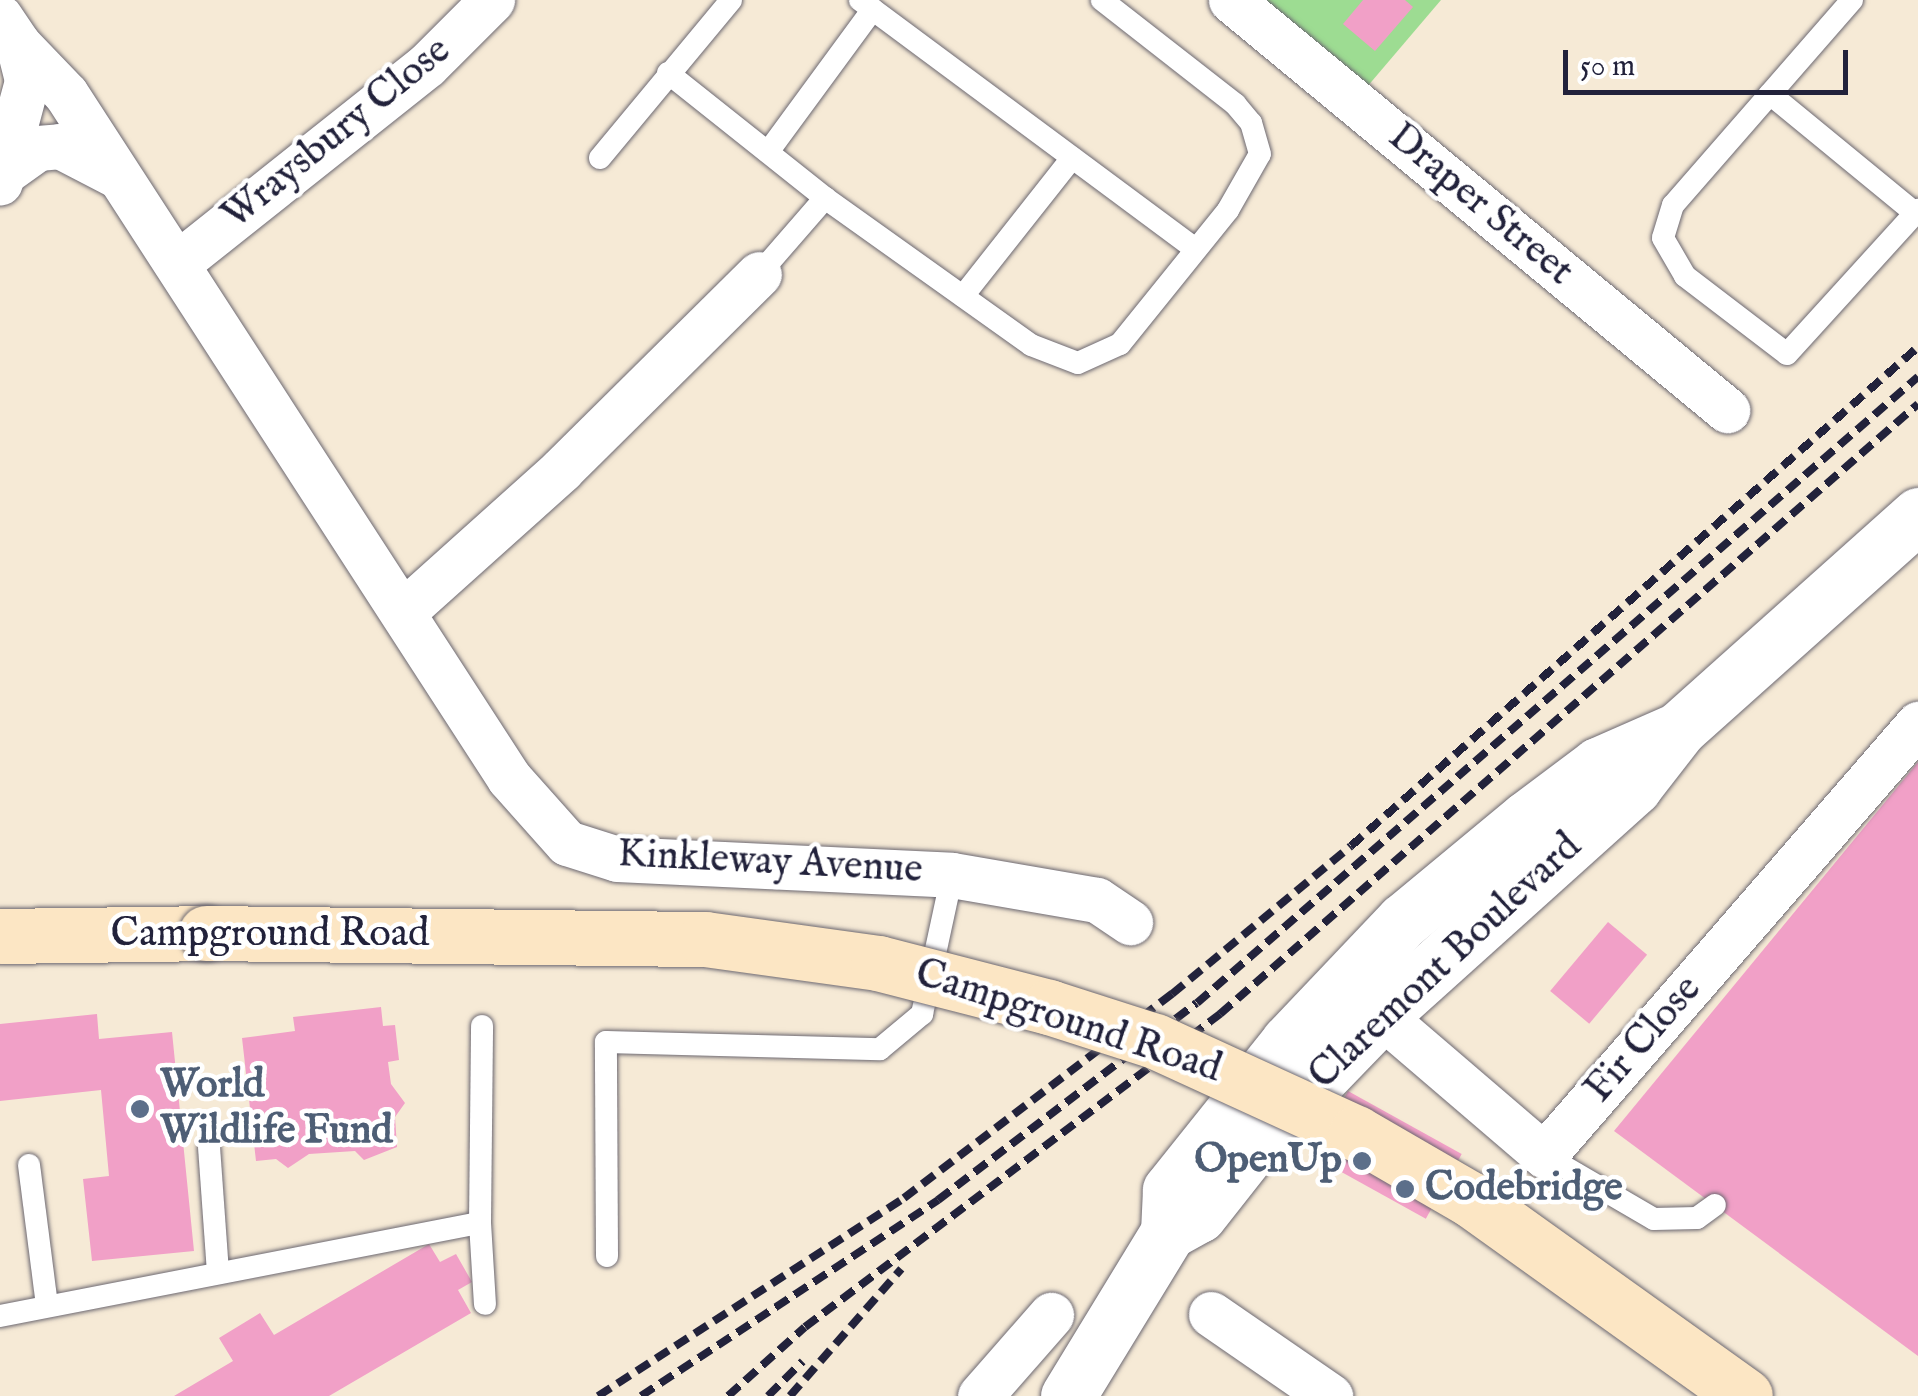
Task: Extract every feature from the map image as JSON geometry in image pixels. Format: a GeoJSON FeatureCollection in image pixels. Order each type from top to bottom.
{"type":"FeatureCollection","features":[{"type":"Feature","properties":{"kind":"main road","name":"Campground Road"},"geometry":{"type":"LineString","coordinates":[[0,936],[623,933],[705,939],[878,963],[1049,1006],[1155,1042],[1356,1132],[1470,1199],[1745,1396]]}},
{"type":"Feature","properties":{"kind":"street","name":"Wraysbury Close"},"geometry":{"type":"LineString","coordinates":[[178,263],[427,65],[492,0]]}},
{"type":"Feature","properties":{"kind":"street","name":"Draper Street"},"geometry":{"type":"LineString","coordinates":[[1231,0],[1727,410]]}},
{"type":"Feature","properties":{"kind":"street","name":"Kinkleway Avenue"},"geometry":{"type":"LineString","coordinates":[[9,30],[66,94],[509,778],[567,843],[617,860],[952,874],[1096,900],[1130,922]]}},
{"type":"Feature","properties":{"kind":"street"},"geometry":{"type":"LineString","coordinates":[[1,178],[27,81],[9,30]]}},
{"type":"Feature","properties":{"kind":"street","name":"Kinkleway Avenue"},"geometry":{"type":"LineString","coordinates":[[1,178],[38,148],[60,146],[122,178]]}},
{"type":"Feature","properties":{"kind":"street"},"geometry":{"type":"LineString","coordinates":[[404,611],[576,455],[759,274]]}},
{"type":"Feature","properties":{"kind":"street","name":"Claremont Boulevard"},"geometry":{"type":"LineString","coordinates":[[1068,1396],[1168,1232],[1170,1190],[1362,999],[1634,787],[1679,729],[1910,538]]}},
{"type":"Feature","properties":{"kind":"street","name":"Fir Close"},"geometry":{"type":"LineString","coordinates":[[1544,1155],[1918,724]]}},
{"type":"Feature","properties":{"kind":"street"},"geometry":{"type":"LineString","coordinates":[[1362,999],[1544,1155]]}},
{"type":"Feature","properties":{"kind":"street"},"geometry":{"type":"LineString","coordinates":[[980,1396],[1051,1314]]}},
{"type":"Feature","properties":{"kind":"street"},"geometry":{"type":"LineString","coordinates":[[1210,1314],[1330,1396]]}},
{"type":"Feature","properties":{"kind":"lane"},"geometry":{"type":"LineString","coordinates":[[600,158],[730,0]]}},
{"type":"Feature","properties":{"kind":"lane"},"geometry":{"type":"LineString","coordinates":[[668,73],[825,198],[1050,358],[1078,363],[1120,344],[1254,171],[1258,138],[1235,104],[1102,0]]}},
{"type":"Feature","properties":{"kind":"lane"},"geometry":{"type":"LineString","coordinates":[[1770,94],[1916,211],[1787,354],[1685,276],[1669,256],[1664,220],[1770,94],[1852,0]]}},
{"type":"Feature","properties":{"kind":"lane"},"geometry":{"type":"LineString","coordinates":[[768,152],[867,5],[1195,250]]}},
{"type":"Feature","properties":{"kind":"lane"},"geometry":{"type":"LineString","coordinates":[[963,296],[1072,158]]}},
{"type":"Feature","properties":{"kind":"lane"},"geometry":{"type":"LineString","coordinates":[[759,274],[825,198]]}},
{"type":"Feature","properties":{"kind":"lane"},"geometry":{"type":"LineString","coordinates":[[608,1256],[606,1042],[880,1049],[922,1014],[952,874]]}},
{"type":"Feature","properties":{"kind":"lane"},"geometry":{"type":"LineString","coordinates":[[482,1026],[480,1223],[484,1304]]}},
{"type":"Feature","properties":{"kind":"lane"},"geometry":{"type":"LineString","coordinates":[[209,1146],[218,1274]]}},
{"type":"Feature","properties":{"kind":"lane"},"geometry":{"type":"LineString","coordinates":[[1544,1155],[1654,1218],[1698,1218],[1715,1206]]}},
{"type":"Feature","properties":{"kind":"lane"},"geometry":{"type":"LineString","coordinates":[[30,1165],[47,1306]]}},
{"type":"Feature","properties":{"kind":"lane"},"geometry":{"type":"LineString","coordinates":[[0,1316],[480,1223]]}},
{"type":"Feature","properties":{"kind":"green space"},"geometry":{"type":"Polygon","coordinates":[[[1231,0],[1441,0],[1355,101],[1231,0]]]}},
{"type":"Feature","properties":{"kind":"building"},"geometry":{"type":"Polygon","coordinates":[[[1363,0],[1405,0],[1413,7],[1375,51],[1343,24],[1363,0]]]}},
{"type":"Feature","properties":{"kind":"building"},"geometry":{"type":"Polygon","coordinates":[[[1918,762],[1918,1356],[1614,1131],[1918,762]]]}},
{"type":"Feature","properties":{"kind":"building"},"geometry":{"type":"Polygon","coordinates":[[[1608,922],[1647,955],[1589,1024],[1550,991],[1608,922]]]}},
{"type":"Feature","properties":{"kind":"building"},"geometry":{"type":"Polygon","coordinates":[[[381,1007],[383,1026],[395,1025],[399,1060],[388,1062],[391,1084],[405,1103],[395,1117],[397,1147],[364,1160],[355,1151],[309,1154],[288,1168],[276,1159],[256,1161],[242,1038],[295,1031],[293,1017],[381,1007]]]}},
{"type":"Feature","properties":{"kind":"building"},"geometry":{"type":"Polygon","coordinates":[[[97,1014],[99,1039],[172,1032],[194,1251],[92,1261],[83,1179],[109,1176],[101,1090],[0,1101],[0,1024],[97,1014]]]}},
{"type":"Feature","properties":{"kind":"building","name":"Codebridge"},"geometry":{"type":"Polygon","coordinates":[[[1348,1091],[1462,1154],[1426,1219],[1312,1156],[1348,1091]]]}},
{"type":"Feature","properties":{"kind":"building"},"geometry":{"type":"Polygon","coordinates":[[[429,1244],[440,1262],[456,1254],[472,1282],[458,1290],[471,1313],[329,1396],[174,1396],[233,1361],[219,1338],[260,1313],[274,1335],[429,1244]]]}},
{"type":"Feature","properties":{"kind":"railway"},"geometry":{"type":"LineString","coordinates":[[598,1396],[904,1198],[1172,994],[1351,846],[1918,347]]}},
{"type":"Feature","properties":{"kind":"railway"},"geometry":{"type":"LineString","coordinates":[[641,1396],[938,1200],[1197,1003],[1918,377]]}},
{"type":"Feature","properties":{"kind":"railway"},"geometry":{"type":"LineString","coordinates":[[728,1396],[805,1327],[1220,1014],[1918,404]]}},
{"type":"Feature","properties":{"kind":"railway"},"geometry":{"type":"LineString","coordinates":[[790,1396],[901,1269]]}},
{"type":"Feature","properties":{"kind":"railway"},"geometry":{"type":"LineString","coordinates":[[768,1396],[803,1361]]}},
{"type":"Feature","properties":{"kind":"place","name":"World Wildlife Fund"},"geometry":{"type":"Point","coordinates":[140,1109]}},
{"type":"Feature","properties":{"kind":"place","name":"OpenUp"},"geometry":{"type":"Point","coordinates":[1362,1161]}},
{"type":"Feature","properties":{"kind":"place","name":"Codebridge"},"geometry":{"type":"Point","coordinates":[1405,1189]}}]}
